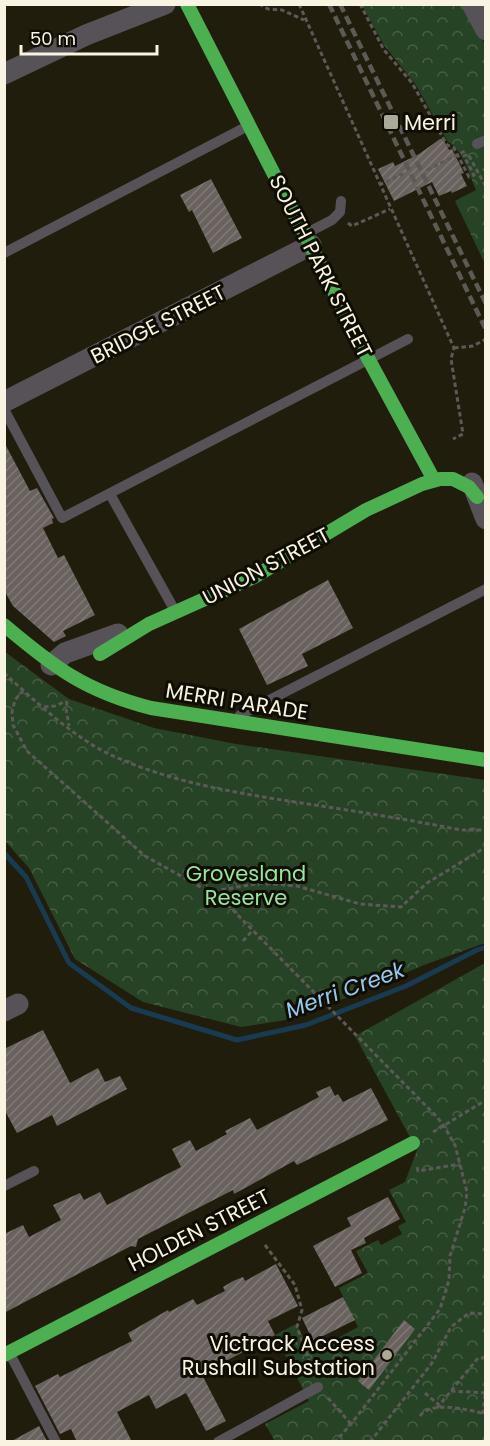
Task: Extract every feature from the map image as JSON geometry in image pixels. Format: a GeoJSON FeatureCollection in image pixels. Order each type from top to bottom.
{"type":"FeatureCollection","features":[{"type":"Feature","properties":{"kind":"street"},"geometry":{"type":"LineString","coordinates":[[86,35],[136,4]]}},
{"type":"Feature","properties":{"kind":"street"},"geometry":{"type":"LineString","coordinates":[[4,74],[86,35],[165,4]]}},
{"type":"Feature","properties":{"kind":"street","name":"SOUTH PARK STREET"},"geometry":{"type":"LineString","coordinates":[[187,4],[369,360],[431,473]]}},
{"type":"Feature","properties":{"kind":"street"},"geometry":{"type":"LineString","coordinates":[[475,6],[486,30]]}},
{"type":"Feature","properties":{"kind":"street","name":"BRIDGE STREET"},"geometry":{"type":"LineString","coordinates":[[4,402],[308,240]]}},
{"type":"Feature","properties":{"kind":"street"},"geometry":{"type":"LineString","coordinates":[[431,473],[440,465],[460,471],[470,480],[486,519]]}},
{"type":"Feature","properties":{"kind":"street","name":"UNION STREET"},"geometry":{"type":"LineString","coordinates":[[100,654],[143,626],[251,579],[306,548],[386,499],[411,474],[431,473]]}},
{"type":"Feature","properties":{"kind":"street","name":"MERRI PARADE"},"geometry":{"type":"LineString","coordinates":[[4,625],[51,665],[87,687],[121,701],[228,721],[486,760]]}},
{"type":"Feature","properties":{"kind":"street","name":"UNION STREET"},"geometry":{"type":"LineString","coordinates":[[51,665],[65,653],[143,626]]}},
{"type":"Feature","properties":{"kind":"street","name":"HOLDEN STREET"},"geometry":{"type":"LineString","coordinates":[[7,1354],[413,1143]]}},
{"type":"Feature","properties":{"kind":"lane"},"geometry":{"type":"LineString","coordinates":[[4,253],[248,126]]}},
{"type":"Feature","properties":{"kind":"lane","name":"BRIDGE STREET"},"geometry":{"type":"LineString","coordinates":[[308,240],[340,212],[341,201]]}},
{"type":"Feature","properties":{"kind":"lane"},"geometry":{"type":"LineString","coordinates":[[4,409],[62,518],[408,339]]}},
{"type":"Feature","properties":{"kind":"lane"},"geometry":{"type":"LineString","coordinates":[[110,494],[175,611]]}},
{"type":"Feature","properties":{"kind":"lane"},"geometry":{"type":"LineString","coordinates":[[228,721],[486,590]]}},
{"type":"Feature","properties":{"kind":"lane"},"geometry":{"type":"LineString","coordinates":[[4,1186],[34,1170]]}},
{"type":"Feature","properties":{"kind":"lane"},"geometry":{"type":"LineString","coordinates":[[7,1354],[56,1442]]}},
{"type":"Feature","properties":{"kind":"lane"},"geometry":{"type":"LineString","coordinates":[[218,1442],[318,1387]]}},
{"type":"Feature","properties":{"kind":"path"},"geometry":{"type":"LineString","coordinates":[[260,4],[268,9],[282,10],[306,21]]}},
{"type":"Feature","properties":{"kind":"path"},"geometry":{"type":"LineString","coordinates":[[299,4],[454,348],[451,359],[463,434],[453,439]]}},
{"type":"Feature","properties":{"kind":"path"},"geometry":{"type":"LineString","coordinates":[[360,4],[384,50],[412,83],[447,145],[454,148],[469,177],[474,175],[464,156],[468,154],[486,186]]}},
{"type":"Feature","properties":{"kind":"path"},"geometry":{"type":"LineString","coordinates":[[427,170],[457,154]]}},
{"type":"Feature","properties":{"kind":"path"},"geometry":{"type":"LineString","coordinates":[[379,184],[405,172]]}},
{"type":"Feature","properties":{"kind":"path"},"geometry":{"type":"LineString","coordinates":[[352,226],[390,208]]}},
{"type":"Feature","properties":{"kind":"path"},"geometry":{"type":"LineString","coordinates":[[454,348],[473,345],[486,339]]}},
{"type":"Feature","properties":{"kind":"path"},"geometry":{"type":"LineString","coordinates":[[4,673],[42,708],[95,747],[151,770],[216,788],[461,830],[486,830]]}},
{"type":"Feature","properties":{"kind":"path"},"geometry":{"type":"LineString","coordinates":[[24,690],[15,700],[12,712],[13,725],[27,751],[145,856],[206,890],[214,891],[262,883],[297,886],[360,904],[401,907],[427,883],[486,847]]}},
{"type":"Feature","properties":{"kind":"path"},"geometry":{"type":"LineString","coordinates":[[67,701],[69,728]]}},
{"type":"Feature","properties":{"kind":"path"},"geometry":{"type":"LineString","coordinates":[[214,891],[444,1126],[455,1145],[467,1192],[450,1256],[449,1280],[440,1309],[335,1442]]}},
{"type":"Feature","properties":{"kind":"path"},"geometry":{"type":"LineString","coordinates":[[243,941],[253,931]]}},
{"type":"Feature","properties":{"kind":"path"},"geometry":{"type":"LineString","coordinates":[[413,1143],[486,1100]]}},
{"type":"Feature","properties":{"kind":"path"},"geometry":{"type":"LineString","coordinates":[[418,1171],[460,1164]]}},
{"type":"Feature","properties":{"kind":"path"},"geometry":{"type":"LineString","coordinates":[[251,1227],[295,1285],[302,1310],[297,1327],[318,1387],[351,1424]]}},
{"type":"Feature","properties":{"kind":"path"},"geometry":{"type":"LineString","coordinates":[[370,1442],[432,1363],[451,1327],[469,1313],[486,1314]]}},
{"type":"Feature","properties":{"kind":"path"},"geometry":{"type":"LineString","coordinates":[[438,1407],[478,1358],[486,1358]]}},
{"type":"Feature","properties":{"kind":"path"},"geometry":{"type":"LineString","coordinates":[[420,1416],[423,1412],[438,1407],[468,1409],[484,1414],[486,1383]]}},
{"type":"Feature","properties":{"kind":"path"},"geometry":{"type":"LineString","coordinates":[[451,1390],[485,1393]]}},
{"type":"Feature","properties":{"kind":"path"},"geometry":{"type":"LineString","coordinates":[[425,1394],[438,1407]]}},
{"type":"Feature","properties":{"kind":"green space"},"geometry":{"type":"Polygon","coordinates":[[[362,5],[465,5],[485,45],[485,264],[455,201],[476,190],[465,163],[453,145],[448,142],[416,85],[384,45],[362,5]]]}},
{"type":"Feature","properties":{"kind":"green space","name":"Grovesland Reserve"},"geometry":{"type":"Polygon","coordinates":[[[5,652],[69,699],[154,728],[236,744],[485,780],[485,943],[424,965],[298,1018],[241,1027],[143,1002],[75,959],[29,868],[5,841],[5,652]]]}},
{"type":"Feature","properties":{"kind":"green space"},"geometry":{"type":"Polygon","coordinates":[[[485,963],[485,1441],[275,1441],[265,1424],[309,1401],[275,1335],[296,1324],[312,1352],[358,1327],[339,1288],[368,1273],[356,1251],[378,1240],[381,1245],[402,1234],[398,1226],[406,1222],[389,1190],[405,1182],[417,1150],[355,1036],[485,963]]]}},
{"type":"Feature","properties":{"kind":"building"},"geometry":{"type":"Polygon","coordinates":[[[443,139],[449,150],[452,149],[464,173],[461,174],[467,186],[439,196],[432,182],[394,201],[378,169],[393,162],[395,166],[419,154],[443,139]]]}},
{"type":"Feature","properties":{"kind":"building"},"geometry":{"type":"Polygon","coordinates":[[[211,179],[242,238],[213,253],[192,210],[189,212],[180,195],[211,179]]]}},
{"type":"Feature","properties":{"kind":"building"},"geometry":{"type":"Polygon","coordinates":[[[4,442],[30,491],[37,488],[54,518],[53,523],[43,528],[58,558],[64,555],[95,615],[63,631],[66,636],[54,642],[13,606],[4,590],[4,442]]]}},
{"type":"Feature","properties":{"kind":"building"},"geometry":{"type":"Polygon","coordinates":[[[328,580],[353,628],[302,654],[308,666],[267,685],[239,629],[328,580]]]}},
{"type":"Feature","properties":{"kind":"building"},"geometry":{"type":"Polygon","coordinates":[[[43,1030],[70,1083],[98,1068],[105,1082],[120,1076],[127,1089],[57,1126],[52,1115],[17,1133],[4,1109],[4,1049],[43,1030]]]}},
{"type":"Feature","properties":{"kind":"building"},"geometry":{"type":"Polygon","coordinates":[[[330,1086],[335,1096],[338,1094],[343,1102],[371,1088],[388,1120],[297,1165],[294,1161],[234,1194],[233,1190],[138,1239],[136,1247],[131,1246],[4,1313],[4,1234],[23,1225],[29,1237],[61,1220],[53,1205],[80,1193],[84,1200],[100,1192],[107,1205],[181,1167],[172,1149],[190,1140],[196,1151],[227,1134],[225,1131],[250,1118],[257,1130],[319,1097],[316,1092],[330,1086]]]}},
{"type":"Feature","properties":{"kind":"building"},"geometry":{"type":"Polygon","coordinates":[[[388,1197],[400,1219],[364,1238],[366,1243],[351,1250],[362,1273],[335,1287],[313,1246],[351,1226],[347,1218],[388,1197]]]}},
{"type":"Feature","properties":{"kind":"building"},"geometry":{"type":"Polygon","coordinates":[[[276,1264],[298,1306],[268,1321],[275,1335],[226,1361],[224,1358],[200,1371],[226,1421],[206,1431],[186,1393],[156,1409],[149,1395],[117,1412],[132,1442],[77,1442],[71,1429],[60,1434],[35,1386],[58,1374],[60,1377],[132,1341],[128,1333],[168,1310],[169,1312],[193,1299],[197,1305],[225,1291],[223,1287],[233,1281],[243,1277],[245,1281],[276,1264]]]}},
{"type":"Feature","properties":{"kind":"building"},"geometry":{"type":"Polygon","coordinates":[[[343,1297],[355,1320],[313,1341],[302,1318],[343,1297]]]}},
{"type":"Feature","properties":{"kind":"building","name":"Victrack Access Rushall Substation"},"geometry":{"type":"Polygon","coordinates":[[[404,1320],[415,1329],[369,1390],[358,1381],[404,1320]]]}},
{"type":"Feature","properties":{"kind":"building"},"geometry":{"type":"Polygon","coordinates":[[[39,1426],[47,1441],[10,1442],[39,1426]]]}},
{"type":"Feature","properties":{"kind":"waterway","name":"Merri Creek"},"geometry":{"type":"LineString","coordinates":[[4,853],[26,877],[69,963],[131,1008],[237,1040],[306,1025],[406,986],[486,947]]}},
{"type":"Feature","properties":{"kind":"railway"},"geometry":{"type":"LineString","coordinates":[[329,4],[486,330]]}},
{"type":"Feature","properties":{"kind":"railway"},"geometry":{"type":"LineString","coordinates":[[340,4],[486,304]]}},
{"type":"Feature","properties":{"kind":"traffic: fast"},"geometry":{"type":"LineString","coordinates":[[187,4],[369,360],[434,480]]}},
{"type":"Feature","properties":{"kind":"traffic: fast"},"geometry":{"type":"LineString","coordinates":[[100,654],[149,624],[254,577],[366,510],[422,484],[440,479],[453,479],[469,487],[477,497]]}},
{"type":"Feature","properties":{"kind":"traffic: fast"},"geometry":{"type":"LineString","coordinates":[[4,625],[39,654],[89,686],[151,708],[486,760]]}},
{"type":"Feature","properties":{"kind":"traffic: fast"},"geometry":{"type":"LineString","coordinates":[[4,1355],[413,1143]]}},
{"type":"Feature","properties":{"kind":"place","name":"Merri"},"geometry":{"type":"Point","coordinates":[391,122]}},
{"type":"Feature","properties":{"kind":"place","name":"Victrack Access Rushall Substation"},"geometry":{"type":"Point","coordinates":[387,1355]}}]}
